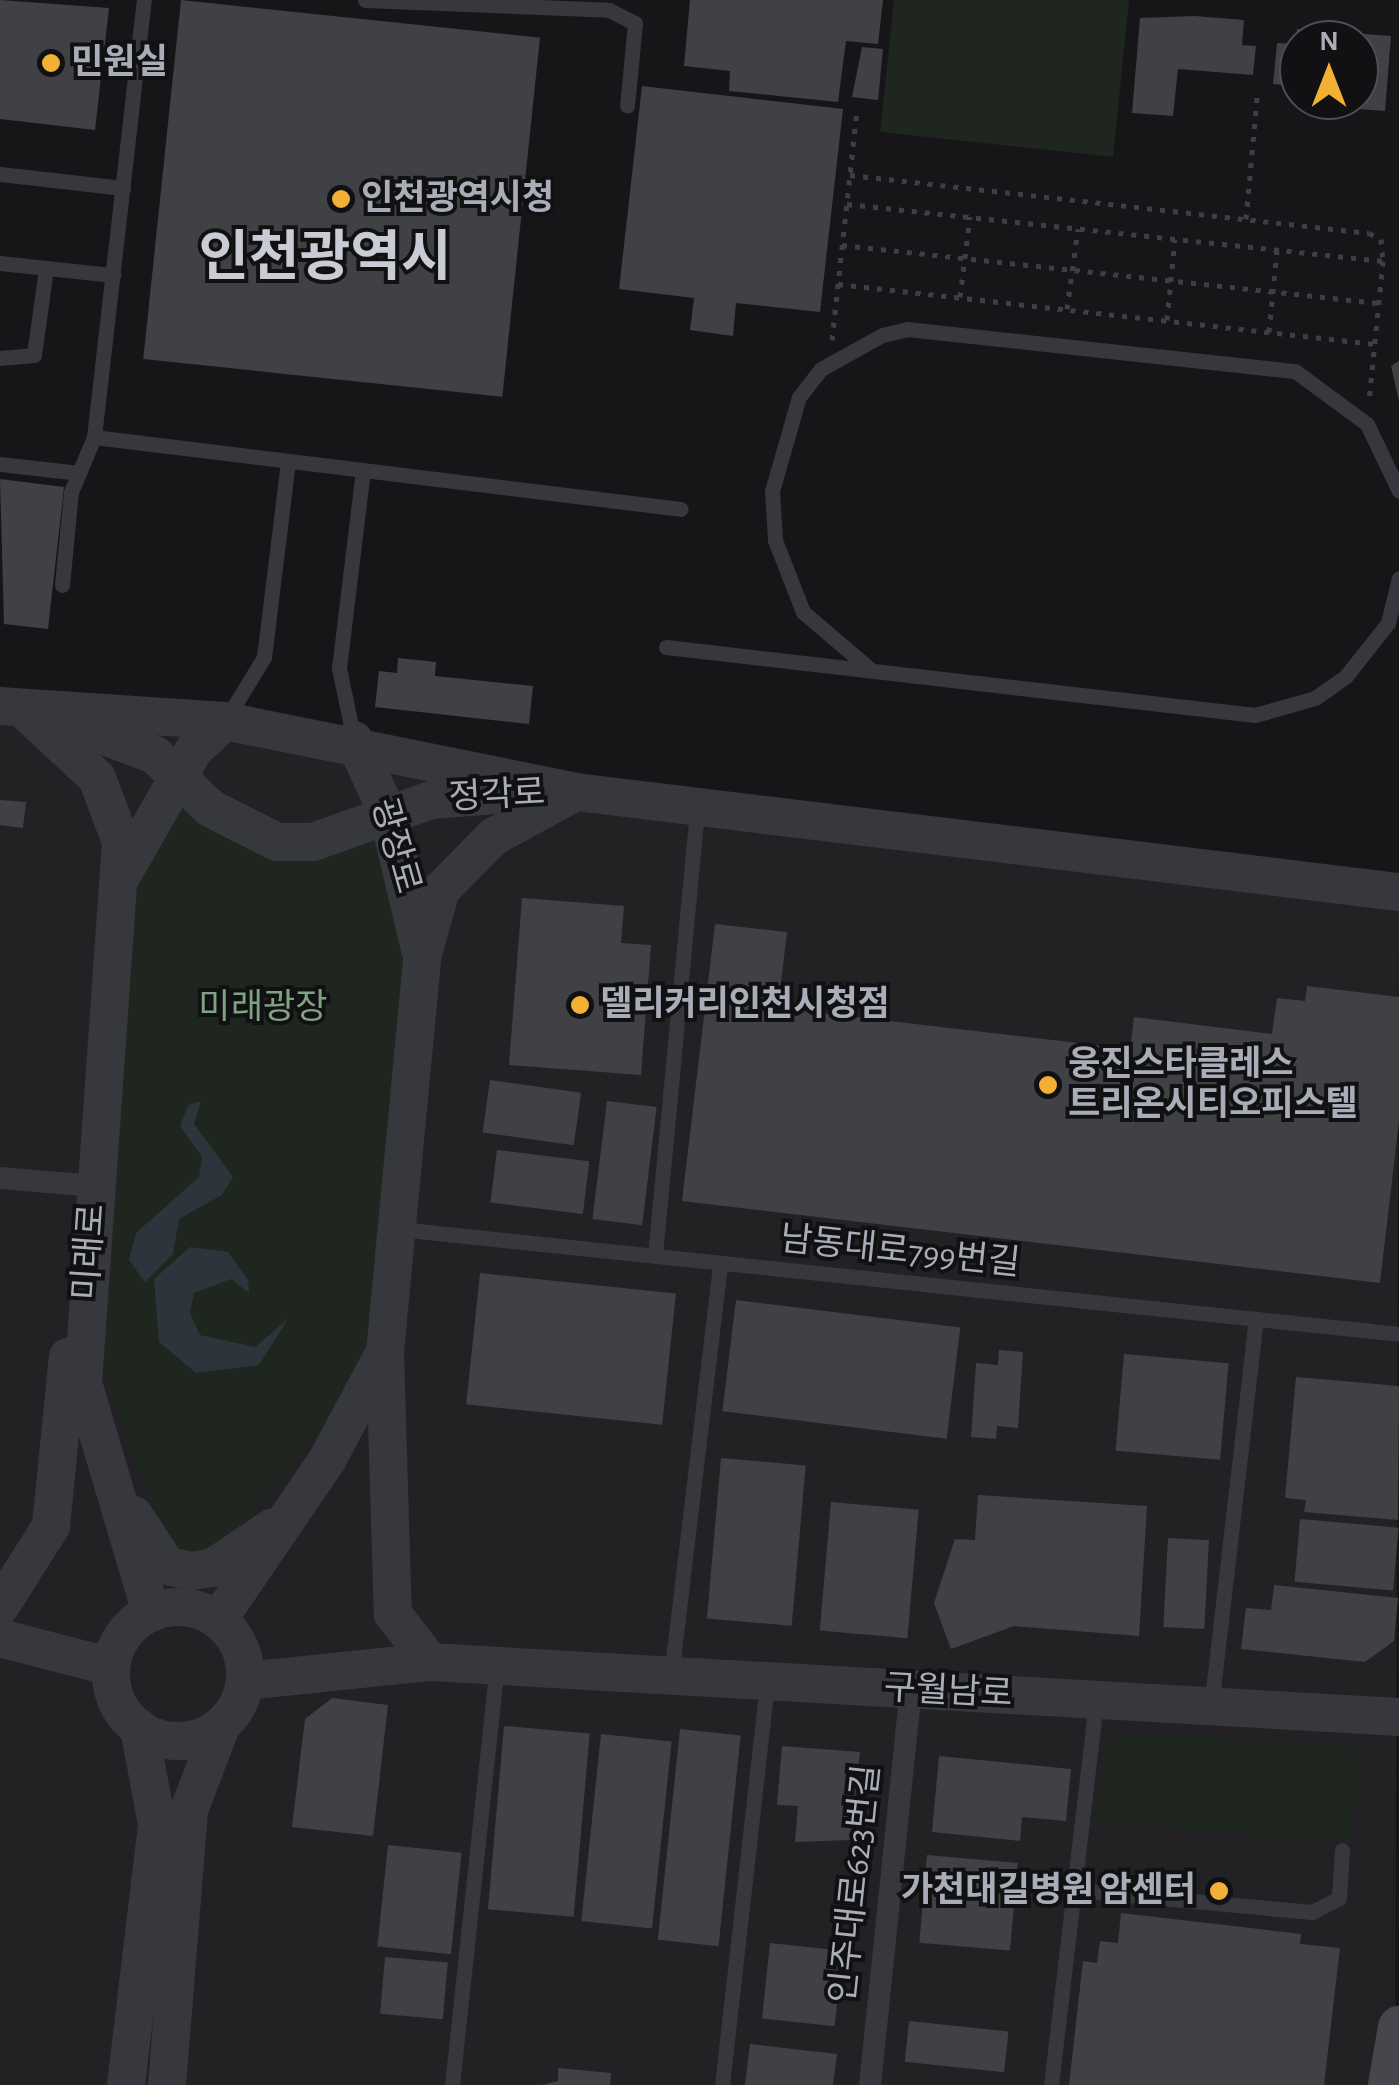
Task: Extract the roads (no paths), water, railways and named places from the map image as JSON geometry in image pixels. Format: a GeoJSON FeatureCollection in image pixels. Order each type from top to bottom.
{"type":"FeatureCollection","features":[{"type":"Feature","properties":{"kind":"main road"},"geometry":{"type":"LineString","coordinates":[[1389,2085],[1399,2028]]}},
{"type":"Feature","properties":{"kind":"street","name":"정각로"},"geometry":{"type":"LineString","coordinates":[[12,708],[225,721],[354,740],[576,792]]}},
{"type":"Feature","properties":{"kind":"street","name":"정각로"},"geometry":{"type":"LineString","coordinates":[[12,708],[123,742],[179,774],[210,808],[277,842],[313,842],[431,800],[576,792]]}},
{"type":"Feature","properties":{"kind":"street","name":"미래로"},"geometry":{"type":"LineString","coordinates":[[12,708],[96,778],[114,806],[119,882],[83,1383],[151,1612]]}},
{"type":"Feature","properties":{"kind":"street"},"geometry":{"type":"LineString","coordinates":[[119,882],[179,774],[225,721]]}},
{"type":"Feature","properties":{"kind":"street","name":"광장로"},"geometry":{"type":"LineString","coordinates":[[354,740],[388,814],[422,957]]}},
{"type":"Feature","properties":{"kind":"street"},"geometry":{"type":"LineString","coordinates":[[430,1662],[393,1614],[385,1352],[422,957],[457,867],[576,792],[1399,892]]}},
{"type":"Feature","properties":{"kind":"street"},"geometry":{"type":"LineString","coordinates":[[0,1178],[96,1186]]}},
{"type":"Feature","properties":{"kind":"street"},"geometry":{"type":"LineString","coordinates":[[0,1607],[51,1526],[70,1346],[85,1318]]}},
{"type":"Feature","properties":{"kind":"street"},"geometry":{"type":"LineString","coordinates":[[218,1620],[288,1518],[385,1352]]}},
{"type":"Feature","properties":{"kind":"street"},"geometry":{"type":"LineString","coordinates":[[112,1487],[166,1566],[192,1571],[212,1568],[288,1518]]}},
{"type":"Feature","properties":{"kind":"street"},"geometry":{"type":"LineString","coordinates":[[126,2085],[157,1824],[139,1728],[117,1701],[112,1667],[124,1635],[151,1612],[185,1607],[218,1620],[240,1647],[245,1681],[220,1726],[189,1810],[167,2085]]}},
{"type":"Feature","properties":{"kind":"street"},"geometry":{"type":"LineString","coordinates":[[0,1638],[112,1667]]}},
{"type":"Feature","properties":{"kind":"street","name":"구월남로"},"geometry":{"type":"LineString","coordinates":[[245,1681],[430,1662],[1399,1718]]}},
{"type":"Feature","properties":{"kind":"street","name":"인주대로623번길"},"geometry":{"type":"LineString","coordinates":[[870,2085],[911,1690]]}},
{"type":"Feature","properties":{"kind":"street"},"geometry":{"type":"LineString","coordinates":[[139,1728],[189,1740],[220,1726]]}},
{"type":"Feature","properties":{"kind":"lane"},"geometry":{"type":"LineString","coordinates":[[62,585],[79,474],[94,436],[144,0]]}},
{"type":"Feature","properties":{"kind":"lane"},"geometry":{"type":"LineString","coordinates":[[364,0],[609,10],[635,24],[627,106]]}},
{"type":"Feature","properties":{"kind":"lane"},"geometry":{"type":"LineString","coordinates":[[0,174],[123,188]]}},
{"type":"Feature","properties":{"kind":"lane"},"geometry":{"type":"LineString","coordinates":[[0,263],[112,275]]}},
{"type":"Feature","properties":{"kind":"lane"},"geometry":{"type":"LineString","coordinates":[[0,358],[34,355],[46,268]]}},
{"type":"Feature","properties":{"kind":"lane"},"geometry":{"type":"LineString","coordinates":[[871,670],[803,612],[775,540],[780,438],[830,362],[906,329],[1260,362],[1332,390],[1367,424],[1399,492]]}},
{"type":"Feature","properties":{"kind":"lane"},"geometry":{"type":"LineString","coordinates":[[94,436],[680,509]]}},
{"type":"Feature","properties":{"kind":"lane"},"geometry":{"type":"LineString","coordinates":[[225,721],[264,657],[288,461]]}},
{"type":"Feature","properties":{"kind":"lane"},"geometry":{"type":"LineString","coordinates":[[0,464],[79,474]]}},
{"type":"Feature","properties":{"kind":"lane"},"geometry":{"type":"LineString","coordinates":[[354,740],[339,668],[362,470]]}},
{"type":"Feature","properties":{"kind":"lane"},"geometry":{"type":"LineString","coordinates":[[666,646],[1276,713],[1315,698],[1372,651],[1399,578]]}},
{"type":"Feature","properties":{"kind":"lane"},"geometry":{"type":"LineString","coordinates":[[655,1256],[696,806]]}},
{"type":"Feature","properties":{"kind":"lane","name":"남동대로799번길"},"geometry":{"type":"LineString","coordinates":[[394,1228],[1399,1334]]}},
{"type":"Feature","properties":{"kind":"lane"},"geometry":{"type":"LineString","coordinates":[[671,1676],[720,1263]]}},
{"type":"Feature","properties":{"kind":"lane"},"geometry":{"type":"LineString","coordinates":[[1211,1707],[1256,1319]]}},
{"type":"Feature","properties":{"kind":"lane"},"geometry":{"type":"LineString","coordinates":[[452,2085],[498,1666]]}},
{"type":"Feature","properties":{"kind":"lane"},"geometry":{"type":"LineString","coordinates":[[722,2085],[767,1681]]}},
{"type":"Feature","properties":{"kind":"lane"},"geometry":{"type":"LineString","coordinates":[[1051,2085],[1096,1700]]}},
{"type":"Feature","properties":{"kind":"lane"},"geometry":{"type":"LineString","coordinates":[[1074,1890],[1312,1912],[1339,1898],[1342,1850]]}},
{"type":"Feature","properties":{"kind":"place","name":"민원실"},"geometry":{"type":"Point","coordinates":[51,63]}},
{"type":"Feature","properties":{"kind":"place","name":"인천광역시청"},"geometry":{"type":"Point","coordinates":[341,199]}},
{"type":"Feature","properties":{"kind":"place","name":"델리커리인천시청점"},"geometry":{"type":"Point","coordinates":[580,1005]}},
{"type":"Feature","properties":{"kind":"place","name":"웅진스타클레스 트리온시티오피스텔"},"geometry":{"type":"Point","coordinates":[1048,1085]}},
{"type":"Feature","properties":{"kind":"place","name":"가천대길병원 암센터"},"geometry":{"type":"Point","coordinates":[1219,1891]}},
{"type":"Feature","properties":{"kind":"district","name":"인천광역시"},"geometry":{"type":"Point","coordinates":[325,259]}},
{"type":"Feature","properties":{"kind":"park label","name":"미래광장"},"geometry":{"type":"Point","coordinates":[263,1008]}}]}
